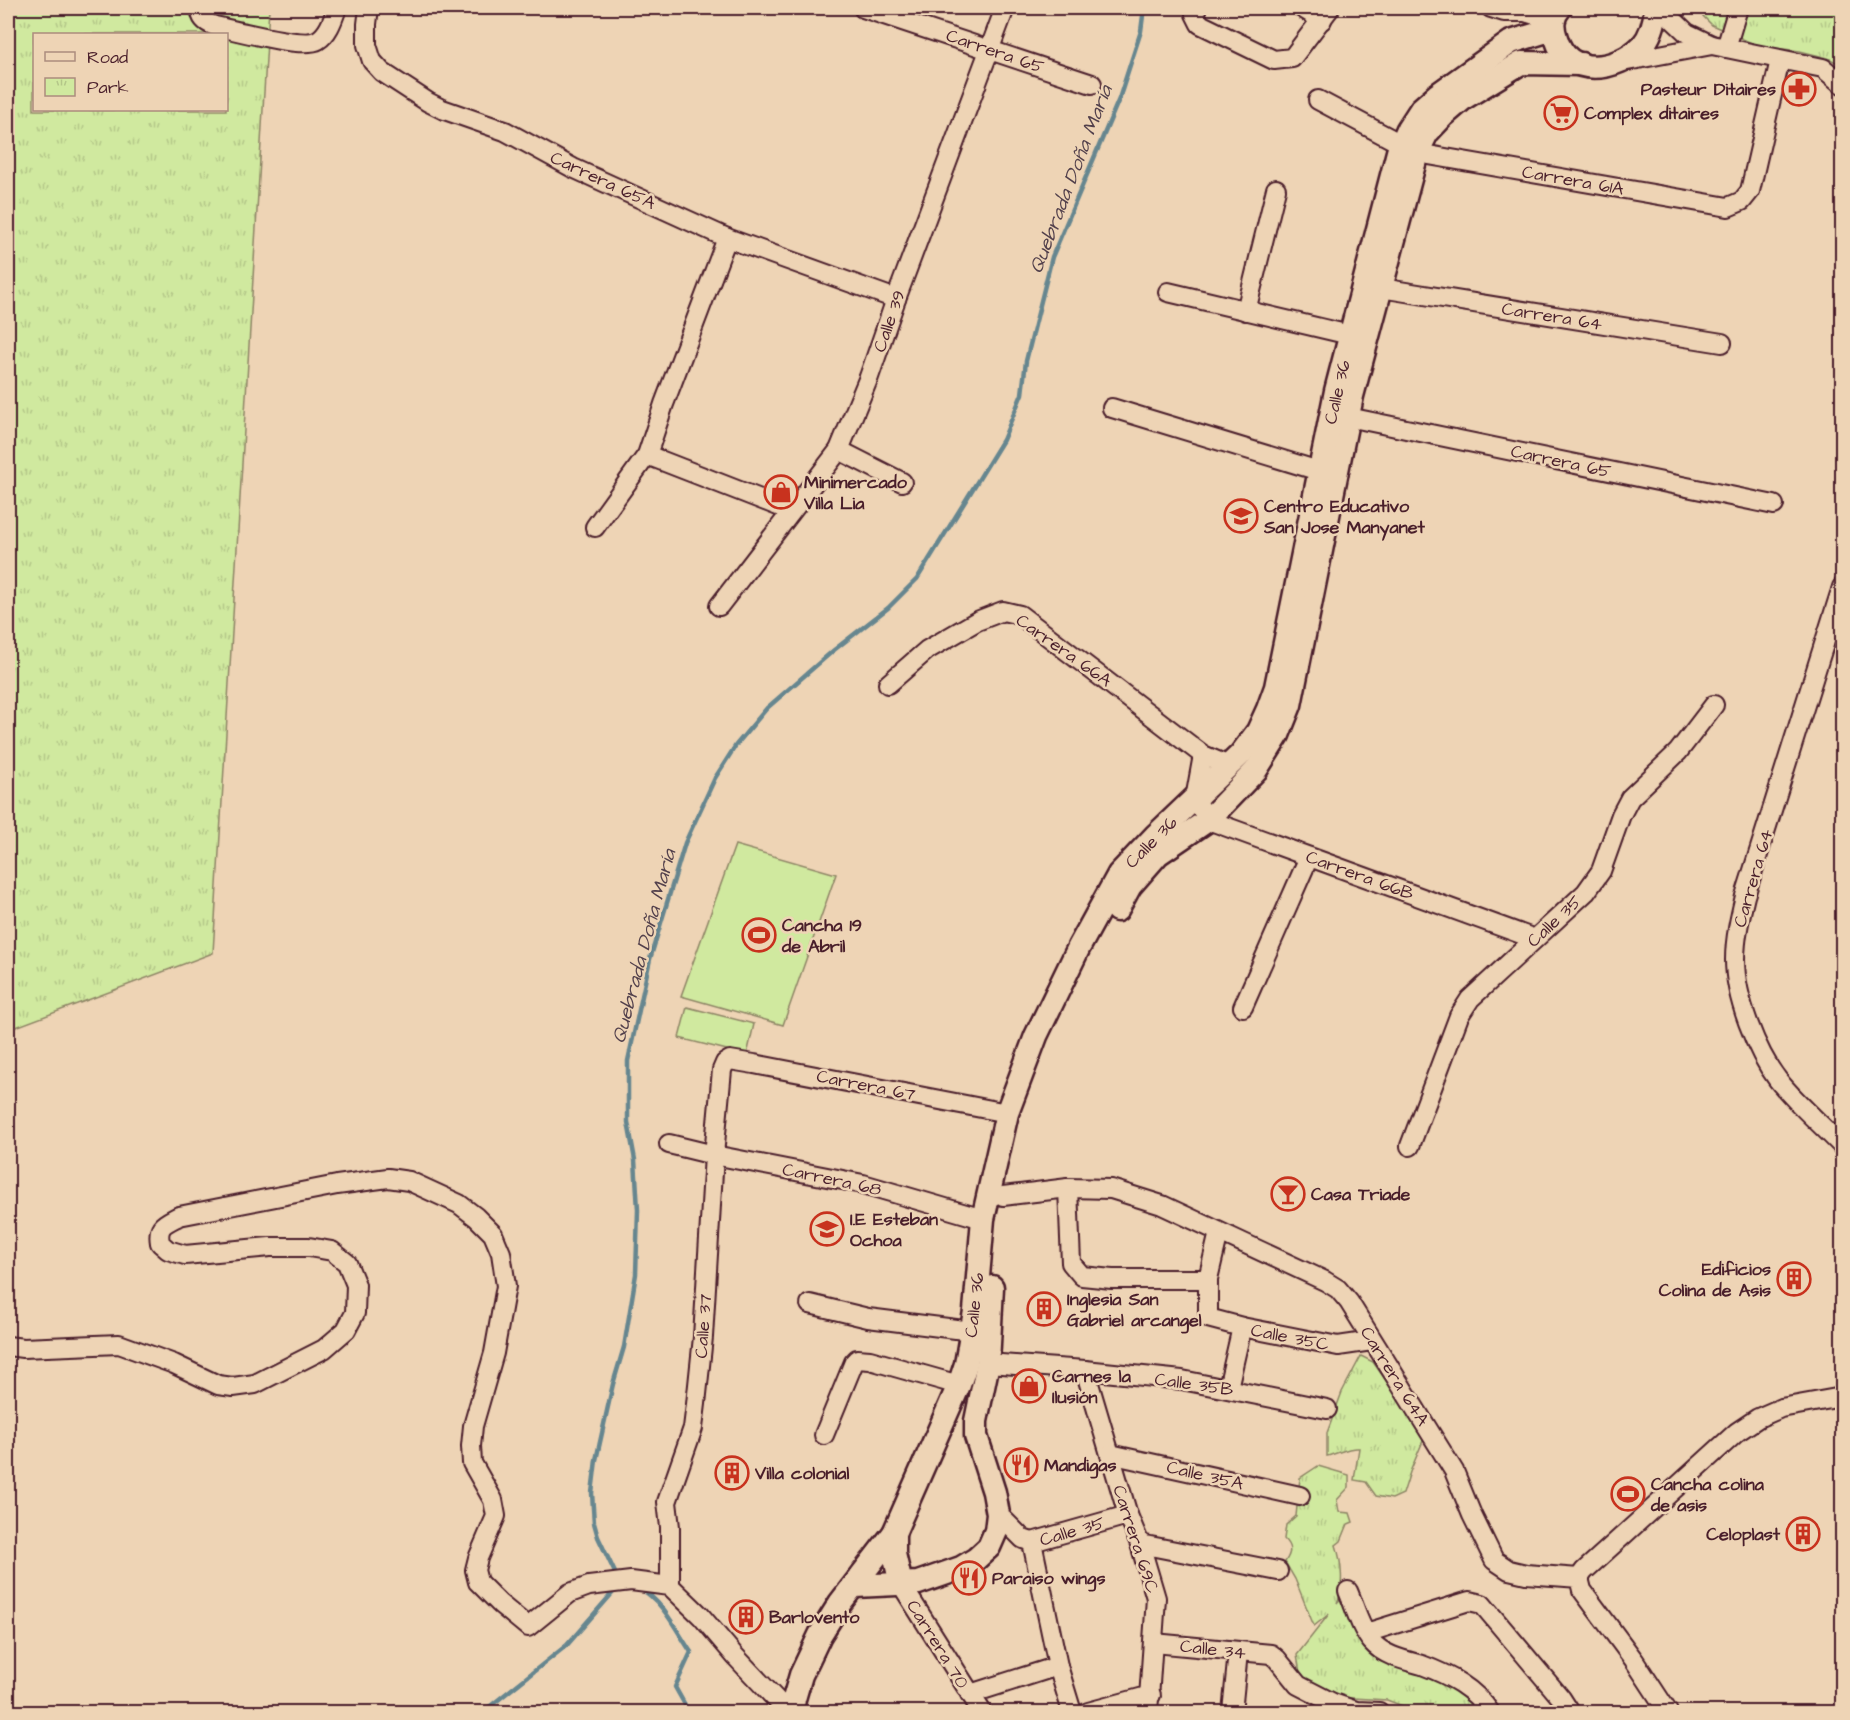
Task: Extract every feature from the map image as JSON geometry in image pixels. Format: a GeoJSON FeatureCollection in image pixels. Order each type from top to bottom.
{"type":"FeatureCollection","features":[{"type":"Feature","properties":{"kind":"main road"},"geometry":{"type":"LineString","coordinates":[[1622,62],[1644,44],[1654,24],[1656,8]]}},
{"type":"Feature","properties":{"kind":"main road"},"geometry":{"type":"LineString","coordinates":[[1554,16],[1558,46],[1569,59],[1581,64]]}},
{"type":"Feature","properties":{"kind":"main road","name":"Calle 36"},"geometry":{"type":"LineString","coordinates":[[790,1713],[801,1676],[820,1635],[840,1603],[894,1533],[959,1384],[966,1364],[972,1331],[983,1219],[1007,1113],[1017,1083],[1045,1018],[1079,947],[1119,874],[1155,836],[1229,766],[1258,730],[1269,709],[1276,687],[1319,471],[1350,335],[1421,109],[1512,42],[1554,16]]}},
{"type":"Feature","properties":{"kind":"main road","name":"Calle 36"},"geometry":{"type":"LineString","coordinates":[[976,1436],[976,1421],[988,1364],[998,1221],[1020,1117],[1051,1042],[1091,955],[1130,886],[1158,854],[1208,820],[1256,770],[1278,735],[1290,705],[1348,417],[1381,288],[1409,148],[1464,99],[1521,63],[1581,64],[1598,67],[1622,62]]}},
{"type":"Feature","properties":{"kind":"main road"},"geometry":{"type":"LineString","coordinates":[[894,1533],[894,1554],[911,1590],[961,1568],[976,1559],[989,1547],[996,1531],[998,1514],[994,1492],[976,1436],[944,1422]]}},
{"type":"Feature","properties":{"kind":"main road","name":"Carrera 70"},"geometry":{"type":"LineString","coordinates":[[855,1586],[911,1590]]}},
{"type":"Feature","properties":{"kind":"street"},"geometry":{"type":"LineString","coordinates":[[201,8],[202,18],[215,26],[304,44],[319,40],[332,21],[337,8]]}},
{"type":"Feature","properties":{"kind":"street","name":"Carrera 65A"},"geometry":{"type":"LineString","coordinates":[[369,8],[368,45],[372,61],[382,72],[442,109],[505,130],[573,168],[727,238],[896,299]]}},
{"type":"Feature","properties":{"kind":"street","name":"Carrera 65"},"geometry":{"type":"LineString","coordinates":[[862,8],[1092,84]]}},
{"type":"Feature","properties":{"kind":"street","name":"Calle 39"},"geometry":{"type":"LineString","coordinates":[[718,606],[839,450],[869,377],[1005,8]]}},
{"type":"Feature","properties":{"kind":"street"},"geometry":{"type":"LineString","coordinates":[[1195,8],[1200,24],[1274,60],[1292,58],[1326,14],[1302,8]]}},
{"type":"Feature","properties":{"kind":"street"},"geometry":{"type":"LineString","coordinates":[[1491,8],[1504,12],[1523,10],[1554,16]]}},
{"type":"Feature","properties":{"kind":"street"},"geometry":{"type":"LineString","coordinates":[[1663,8],[1687,33],[1719,46],[1823,68],[1842,84]]}},
{"type":"Feature","properties":{"kind":"street"},"geometry":{"type":"LineString","coordinates":[[1719,46],[1738,8]]}},
{"type":"Feature","properties":{"kind":"street"},"geometry":{"type":"LineString","coordinates":[[1622,62],[1719,46]]}},
{"type":"Feature","properties":{"kind":"street","name":"Carrera 61A"},"geometry":{"type":"LineString","coordinates":[[1318,100],[1409,148],[1728,207],[1742,201],[1750,191],[1780,60]]}},
{"type":"Feature","properties":{"kind":"street"},"geometry":{"type":"LineString","coordinates":[[1246,311],[1276,189]]}},
{"type":"Feature","properties":{"kind":"street"},"geometry":{"type":"LineString","coordinates":[[595,527],[647,455],[727,238]]}},
{"type":"Feature","properties":{"kind":"street","name":"Carrera 64"},"geometry":{"type":"LineString","coordinates":[[1381,288],[1722,343]]}},
{"type":"Feature","properties":{"kind":"street"},"geometry":{"type":"LineString","coordinates":[[1168,292],[1350,335]]}},
{"type":"Feature","properties":{"kind":"street"},"geometry":{"type":"LineString","coordinates":[[1112,408],[1319,471]]}},
{"type":"Feature","properties":{"kind":"street","name":"Carrera 65"},"geometry":{"type":"LineString","coordinates":[[1348,417],[1774,505]]}},
{"type":"Feature","properties":{"kind":"street"},"geometry":{"type":"LineString","coordinates":[[839,450],[902,482]]}},
{"type":"Feature","properties":{"kind":"street"},"geometry":{"type":"LineString","coordinates":[[647,455],[791,511]]}},
{"type":"Feature","properties":{"kind":"street","name":"Carrera 64"},"geometry":{"type":"LineString","coordinates":[[1842,587],[1745,896],[1736,935],[1735,962],[1739,990],[1749,1023],[1777,1078],[1842,1146]]}},
{"type":"Feature","properties":{"kind":"street","name":"Carrera 66A"},"geometry":{"type":"LineString","coordinates":[[888,684],[927,650],[977,621],[1004,611],[1020,615],[1203,755],[1229,766]]}},
{"type":"Feature","properties":{"kind":"street","name":"Calle 35"},"geometry":{"type":"LineString","coordinates":[[1410,1146],[1459,1016],[1470,999],[1586,892],[1601,871],[1621,815],[1630,798],[1678,753],[1714,705]]}},
{"type":"Feature","properties":{"kind":"street"},"geometry":{"type":"LineString","coordinates":[[1203,755],[1195,799],[1208,820]]}},
{"type":"Feature","properties":{"kind":"street","name":"Carrera 66B"},"geometry":{"type":"LineString","coordinates":[[1208,820],[1535,939]]}},
{"type":"Feature","properties":{"kind":"street"},"geometry":{"type":"LineString","coordinates":[[1243,1007],[1309,857]]}},
{"type":"Feature","properties":{"kind":"street","name":"Carrera 67"},"geometry":{"type":"LineString","coordinates":[[725,1063],[730,1060],[754,1064],[1007,1113]]}},
{"type":"Feature","properties":{"kind":"street","name":"Calle 37"},"geometry":{"type":"LineString","coordinates":[[670,1586],[670,1527],[667,1502],[693,1428],[703,1337],[714,1155],[722,1070],[725,1063]]}},
{"type":"Feature","properties":{"kind":"street","name":"Carrera 68"},"geometry":{"type":"LineString","coordinates":[[669,1144],[863,1184],[983,1219]]}},
{"type":"Feature","properties":{"kind":"street"},"geometry":{"type":"LineString","coordinates":[[8,1346],[23,1348],[118,1344],[174,1364],[218,1385],[233,1387],[255,1384],[324,1349],[346,1330],[355,1313],[356,1285],[347,1263],[332,1251],[309,1247],[185,1255],[168,1250],[160,1243],[159,1233],[162,1225],[179,1216],[337,1185],[388,1178],[409,1181],[459,1204],[476,1216],[493,1234],[501,1253],[506,1286],[494,1353],[473,1426],[471,1446],[472,1463],[493,1500],[496,1516],[478,1558],[475,1570],[478,1582],[528,1627],[570,1593],[589,1586],[631,1581],[670,1586],[701,1616],[735,1656],[790,1713]]}},
{"type":"Feature","properties":{"kind":"street"},"geometry":{"type":"LineString","coordinates":[[1068,1188],[1071,1263],[1082,1276],[1112,1279],[1208,1279],[1219,1232]]}},
{"type":"Feature","properties":{"kind":"street","name":"Carrera 64A"},"geometry":{"type":"LineString","coordinates":[[1003,1196],[1068,1188],[1111,1189],[1162,1205],[1338,1289],[1454,1471],[1494,1560],[1509,1570],[1526,1574],[1579,1578]]}},
{"type":"Feature","properties":{"kind":"street","name":"Calle 35C"},"geometry":{"type":"LineString","coordinates":[[1208,1279],[1208,1318],[1338,1346],[1372,1341]]}},
{"type":"Feature","properties":{"kind":"street"},"geometry":{"type":"LineString","coordinates":[[810,1304],[868,1318],[972,1331]]}},
{"type":"Feature","properties":{"kind":"street"},"geometry":{"type":"LineString","coordinates":[[1228,1388],[1242,1327]]}},
{"type":"Feature","properties":{"kind":"street"},"geometry":{"type":"LineString","coordinates":[[824,1435],[835,1404],[857,1359],[870,1360],[959,1384]]}},
{"type":"Feature","properties":{"kind":"street","name":"Calle 35B"},"geometry":{"type":"LineString","coordinates":[[988,1364],[1085,1370],[1182,1380],[1327,1409]]}},
{"type":"Feature","properties":{"kind":"street","name":"Carrera 69C"},"geometry":{"type":"LineString","coordinates":[[1085,1370],[1128,1515],[1140,1544],[1156,1598],[1149,1704]]}},
{"type":"Feature","properties":{"kind":"street"},"geometry":{"type":"LineString","coordinates":[[1668,1713],[1634,1660],[1582,1590],[1579,1578],[1737,1432],[1758,1418],[1781,1408],[1842,1396]]}},
{"type":"Feature","properties":{"kind":"street","name":"Calle 35A"},"geometry":{"type":"LineString","coordinates":[[1110,1454],[1300,1496]]}},
{"type":"Feature","properties":{"kind":"street","name":"Calle 35"},"geometry":{"type":"LineString","coordinates":[[998,1514],[1023,1539],[1032,1542],[1128,1515]]}},
{"type":"Feature","properties":{"kind":"street"},"geometry":{"type":"LineString","coordinates":[[1032,1542],[1058,1666],[1072,1713]]}},
{"type":"Feature","properties":{"kind":"street"},"geometry":{"type":"LineString","coordinates":[[1140,1544],[1278,1571]]}},
{"type":"Feature","properties":{"kind":"street","name":"Carrera 70"},"geometry":{"type":"LineString","coordinates":[[911,1590],[981,1713]]}},
{"type":"Feature","properties":{"kind":"street"},"geometry":{"type":"LineString","coordinates":[[1348,1591],[1371,1641],[1385,1653],[1425,1666],[1456,1680],[1480,1698],[1490,1713]]}},
{"type":"Feature","properties":{"kind":"street"},"geometry":{"type":"LineString","coordinates":[[1366,1633],[1469,1601],[1476,1601],[1482,1604],[1561,1698],[1570,1713]]}},
{"type":"Feature","properties":{"kind":"street","name":"Calle 34"},"geometry":{"type":"LineString","coordinates":[[1154,1643],[1271,1654],[1298,1685],[1326,1706]]}},
{"type":"Feature","properties":{"kind":"street"},"geometry":{"type":"LineString","coordinates":[[1232,1713],[1239,1652]]}},
{"type":"Feature","properties":{"kind":"street"},"geometry":{"type":"LineString","coordinates":[[970,1694],[1058,1666]]}},
{"type":"Feature","properties":{"kind":"street"},"geometry":{"type":"LineString","coordinates":[[1088,1713],[1149,1704]]}},
{"type":"Feature","properties":{"kind":"street"},"geometry":{"type":"LineString","coordinates":[[1326,1706],[1379,1713]]}},
{"type":"Feature","properties":{"kind":"green space"},"geometry":{"type":"Polygon","coordinates":[[[8,8],[269,8],[213,953],[8,1030],[8,8]]]}},
{"type":"Feature","properties":{"kind":"green space"},"geometry":{"type":"Polygon","coordinates":[[[1695,8],[1842,8],[1842,65],[1828,58],[1800,51],[1758,46],[1712,25],[1695,8]]]}},
{"type":"Feature","properties":{"kind":"green space","name":"Cancha 19 de Abril"},"geometry":{"type":"Polygon","coordinates":[[[735,845],[836,874],[783,1025],[681,996],[735,845]]]}},
{"type":"Feature","properties":{"kind":"green space"},"geometry":{"type":"Polygon","coordinates":[[[687,1007],[754,1024],[747,1055],[679,1038],[687,1007]]]}},
{"type":"Feature","properties":{"kind":"green space"},"geometry":{"type":"Polygon","coordinates":[[[1361,1356],[1373,1362],[1425,1436],[1403,1494],[1392,1499],[1376,1496],[1366,1482],[1354,1480],[1359,1448],[1347,1449],[1327,1456],[1327,1433],[1342,1392],[1361,1356]]]}},
{"type":"Feature","properties":{"kind":"green space"},"geometry":{"type":"Polygon","coordinates":[[[1318,1466],[1349,1475],[1349,1487],[1337,1500],[1339,1512],[1350,1513],[1353,1522],[1348,1524],[1341,1541],[1336,1545],[1341,1575],[1341,1590],[1337,1603],[1344,1594],[1363,1636],[1452,1682],[1487,1712],[1418,1712],[1387,1700],[1336,1697],[1301,1679],[1297,1655],[1329,1614],[1314,1626],[1295,1579],[1285,1562],[1290,1550],[1284,1539],[1286,1525],[1296,1516],[1300,1478],[1318,1466]]]}},
{"type":"Feature","properties":{"kind":"waterway","name":"Quebrada Doña María"},"geometry":{"type":"LineString","coordinates":[[618,1579],[598,1537],[594,1523],[592,1493],[596,1460],[624,1347],[636,1274],[638,1210],[635,1160],[628,1122],[628,1061],[650,959],[685,843],[715,778],[736,745],[767,708],[834,650],[888,608],[917,579],[1003,440],[1022,394],[1026,361],[1052,257],[1119,99],[1141,31],[1144,8]]}},
{"type":"Feature","properties":{"kind":"waterway","name":"Quebrada Doña María"},"geometry":{"type":"LineString","coordinates":[[483,1712],[567,1645],[616,1589]]}},
{"type":"Feature","properties":{"kind":"waterway"},"geometry":{"type":"LineString","coordinates":[[641,1590],[656,1601],[691,1652],[675,1687],[689,1712]]}},
{"type":"Feature","properties":{"kind":"place","name":"Pasteur Ditaires"},"geometry":{"type":"Point","coordinates":[1799,89]}},
{"type":"Feature","properties":{"kind":"place","name":"Complex ditaires"},"geometry":{"type":"Point","coordinates":[1561,113]}},
{"type":"Feature","properties":{"kind":"place","name":"Minimercado Villa Lia"},"geometry":{"type":"Point","coordinates":[781,492]}},
{"type":"Feature","properties":{"kind":"place","name":"Centro Educativo San Jose Manyanet"},"geometry":{"type":"Point","coordinates":[1241,516]}},
{"type":"Feature","properties":{"kind":"place","name":"Cancha 19 de Abril"},"geometry":{"type":"Point","coordinates":[759,935]}},
{"type":"Feature","properties":{"kind":"place","name":"Casa Triade"},"geometry":{"type":"Point","coordinates":[1288,1194]}},
{"type":"Feature","properties":{"kind":"place","name":"I.E Esteban Ochoa"},"geometry":{"type":"Point","coordinates":[827,1229]}},
{"type":"Feature","properties":{"kind":"place","name":"Edificios Colina de Asis"},"geometry":{"type":"Point","coordinates":[1794,1279]}},
{"type":"Feature","properties":{"kind":"place","name":"Inglesia San Gabriel arcangel"},"geometry":{"type":"Point","coordinates":[1044,1309]}},
{"type":"Feature","properties":{"kind":"place","name":"Carnes la Ilusión"},"geometry":{"type":"Point","coordinates":[1029,1386]}},
{"type":"Feature","properties":{"kind":"place","name":"Mandigas"},"geometry":{"type":"Point","coordinates":[1021,1465]}},
{"type":"Feature","properties":{"kind":"place","name":"Villa colonial"},"geometry":{"type":"Point","coordinates":[732,1473]}},
{"type":"Feature","properties":{"kind":"place","name":"Cancha colina de asis"},"geometry":{"type":"Point","coordinates":[1628,1494]}},
{"type":"Feature","properties":{"kind":"place","name":"Celoplast"},"geometry":{"type":"Point","coordinates":[1803,1534]}},
{"type":"Feature","properties":{"kind":"place","name":"Paraiso wings"},"geometry":{"type":"Point","coordinates":[969,1578]}},
{"type":"Feature","properties":{"kind":"place","name":"Barlovento"},"geometry":{"type":"Point","coordinates":[746,1617]}}]}
